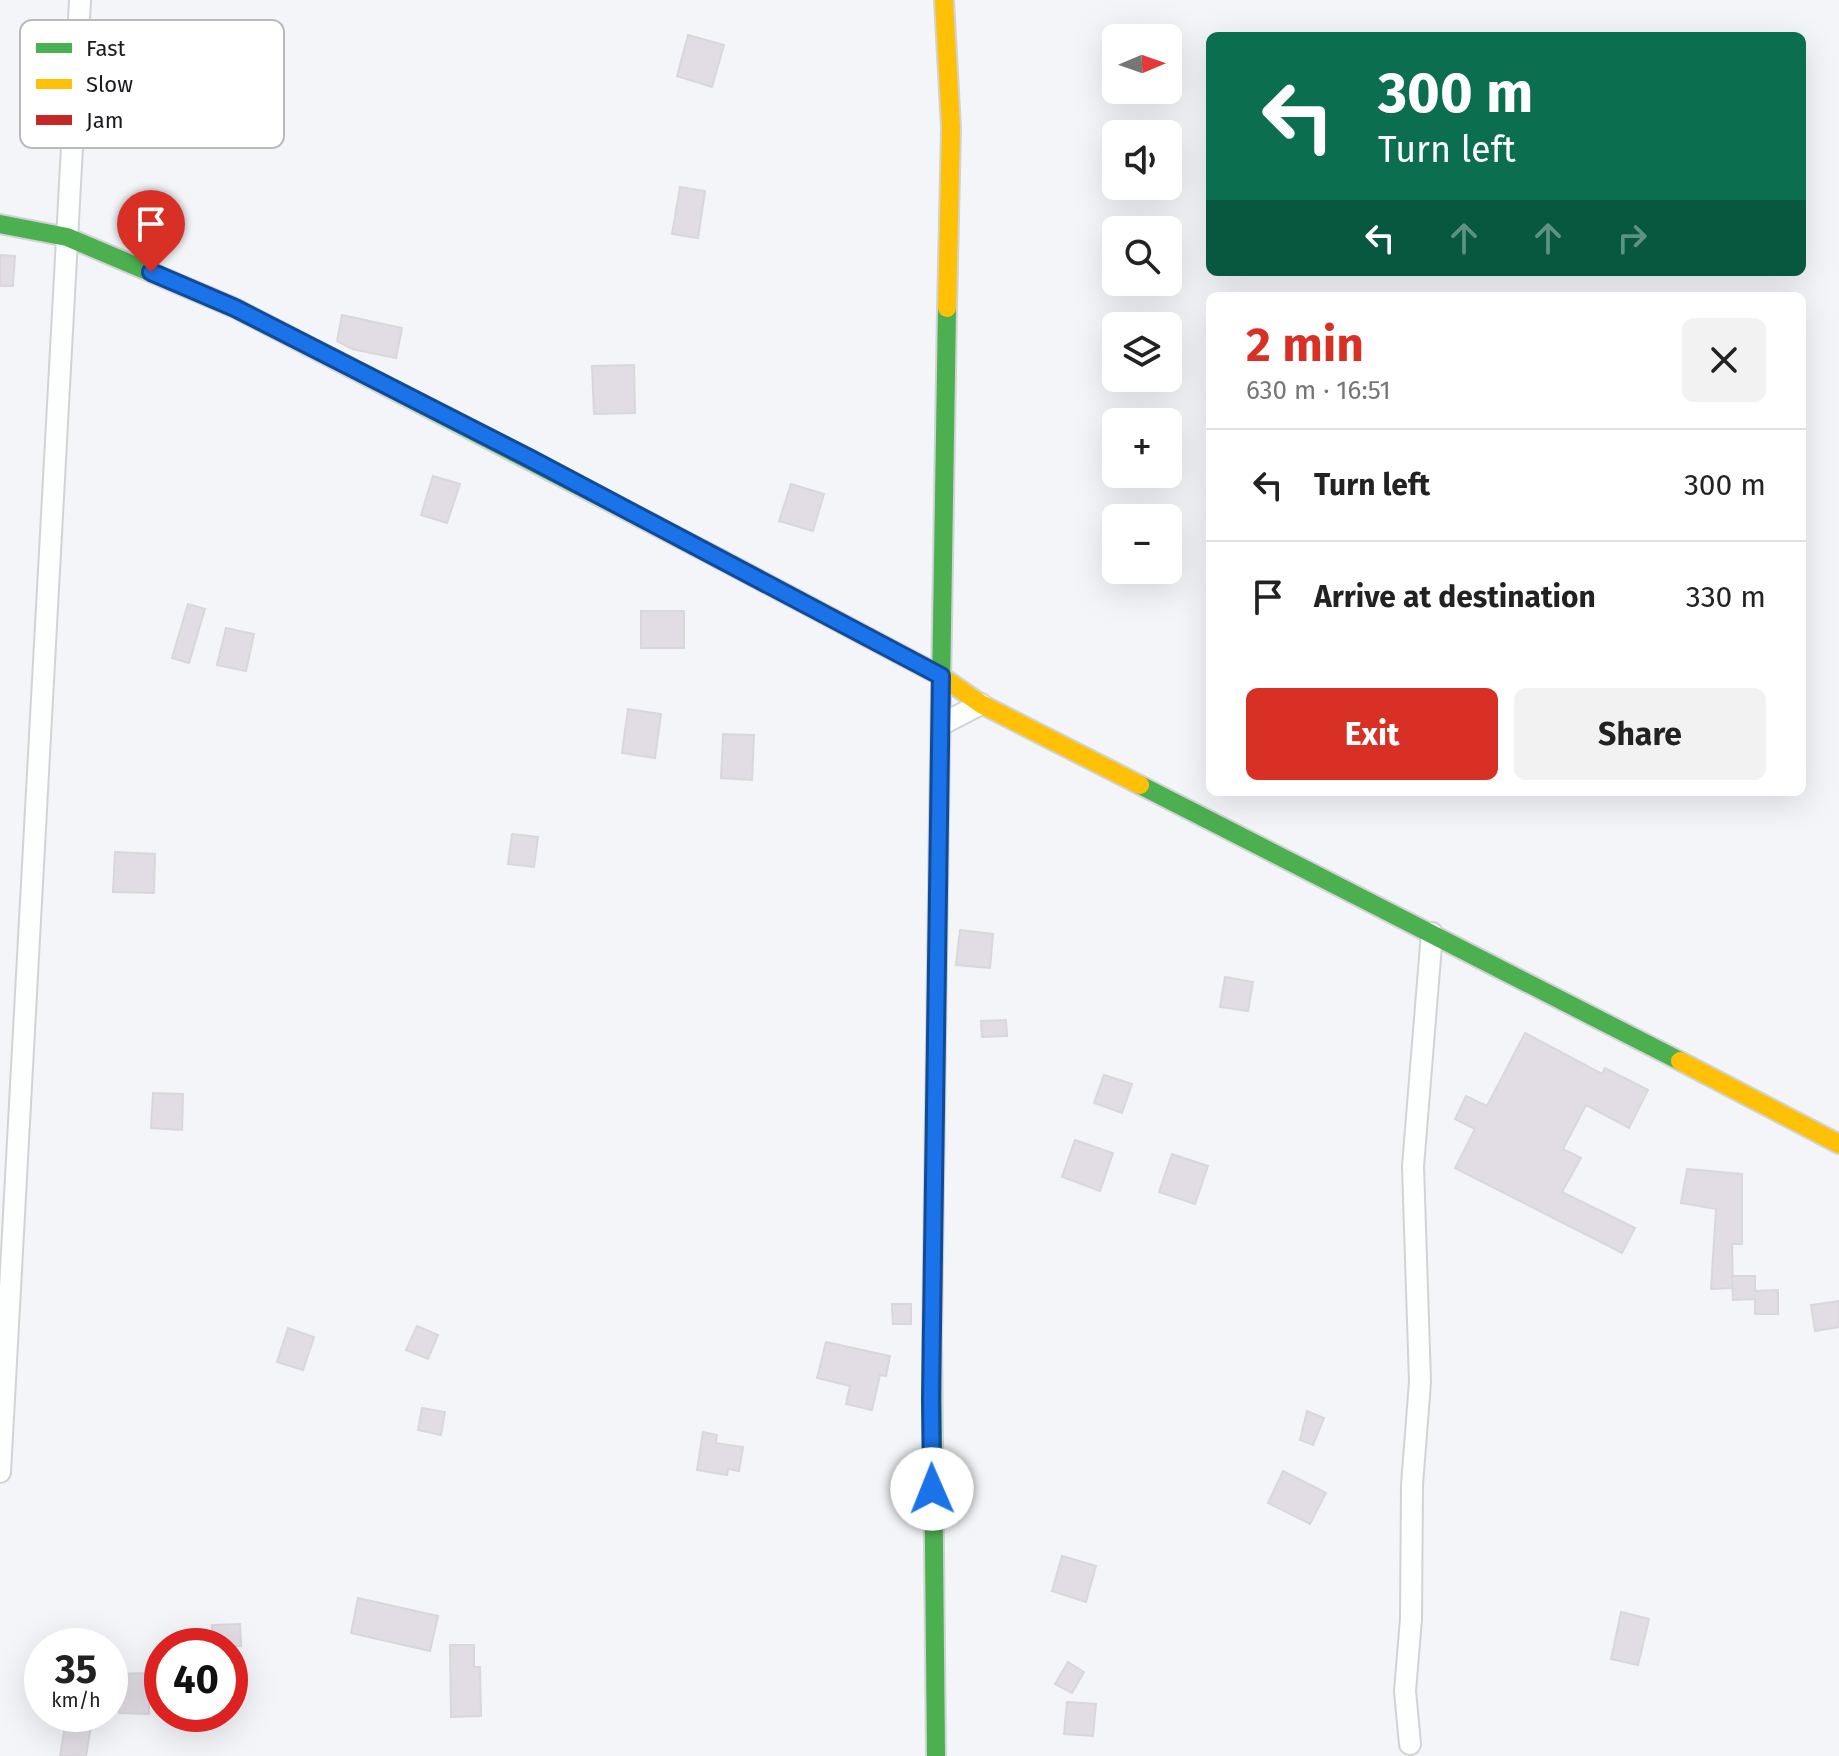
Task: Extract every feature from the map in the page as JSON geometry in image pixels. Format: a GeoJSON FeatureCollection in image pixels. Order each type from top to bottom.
{"type":"FeatureCollection","features":[{"type":"Feature","properties":{"kind":"street"},"geometry":{"type":"LineString","coordinates":[[79,20],[80,0]]}},
{"type":"Feature","properties":{"kind":"street"},"geometry":{"type":"LineString","coordinates":[[936,1756],[931,1399],[951,128],[944,0]]}},
{"type":"Feature","properties":{"kind":"street"},"geometry":{"type":"LineString","coordinates":[[0,1472],[72,148]]}},
{"type":"Feature","properties":{"kind":"street"},"geometry":{"type":"LineString","coordinates":[[0,224],[67,237],[235,308],[529,458],[941,676],[981,704],[1839,1144]]}},
{"type":"Feature","properties":{"kind":"street"},"geometry":{"type":"LineString","coordinates":[[942,724],[981,704]]}},
{"type":"Feature","properties":{"kind":"street"},"geometry":{"type":"LineString","coordinates":[[1410,1744],[1405,1691],[1411,1619],[1412,1485],[1420,1382],[1413,1166],[1432,933]]}},
{"type":"Feature","properties":{"kind":"building"},"geometry":{"type":"Polygon","coordinates":[[[688,35],[724,45],[712,87],[677,76],[688,35]]]}},
{"type":"Feature","properties":{"kind":"building"},"geometry":{"type":"Polygon","coordinates":[[[680,187],[705,191],[698,238],[672,234],[680,187]]]}},
{"type":"Feature","properties":{"kind":"building"},"geometry":{"type":"Polygon","coordinates":[[[0,255],[15,256],[13,286],[0,286],[0,255]]]}},
{"type":"Feature","properties":{"kind":"building"},"geometry":{"type":"Polygon","coordinates":[[[342,315],[402,328],[396,358],[352,349],[337,341],[342,315]]]}},
{"type":"Feature","properties":{"kind":"building"},"geometry":{"type":"Polygon","coordinates":[[[634,365],[635,413],[594,414],[592,366],[634,365]]]}},
{"type":"Feature","properties":{"kind":"building"},"geometry":{"type":"Polygon","coordinates":[[[433,476],[460,484],[447,523],[421,515],[433,476]]]}},
{"type":"Feature","properties":{"kind":"building"},"geometry":{"type":"Polygon","coordinates":[[[791,484],[824,494],[813,531],[779,521],[791,484]]]}},
{"type":"Feature","properties":{"kind":"building"},"geometry":{"type":"Polygon","coordinates":[[[188,604],[205,609],[189,663],[172,658],[188,604]]]}},
{"type":"Feature","properties":{"kind":"building"},"geometry":{"type":"Polygon","coordinates":[[[641,611],[684,611],[684,648],[641,648],[641,611]]]}},
{"type":"Feature","properties":{"kind":"building"},"geometry":{"type":"Polygon","coordinates":[[[226,628],[254,634],[246,671],[217,665],[226,628]]]}},
{"type":"Feature","properties":{"kind":"building"},"geometry":{"type":"Polygon","coordinates":[[[628,709],[661,714],[655,758],[622,753],[628,709]]]}},
{"type":"Feature","properties":{"kind":"building"},"geometry":{"type":"Polygon","coordinates":[[[723,734],[754,735],[752,780],[721,778],[723,734]]]}},
{"type":"Feature","properties":{"kind":"building"},"geometry":{"type":"Polygon","coordinates":[[[512,834],[538,837],[534,867],[508,864],[512,834]]]}},
{"type":"Feature","properties":{"kind":"building"},"geometry":{"type":"Polygon","coordinates":[[[115,852],[155,854],[154,893],[113,892],[115,852]]]}},
{"type":"Feature","properties":{"kind":"building"},"geometry":{"type":"Polygon","coordinates":[[[960,930],[993,934],[990,968],[956,965],[960,930]]]}},
{"type":"Feature","properties":{"kind":"building"},"geometry":{"type":"Polygon","coordinates":[[[1225,977],[1253,982],[1248,1011],[1220,1007],[1225,977]]]}},
{"type":"Feature","properties":{"kind":"building"},"geometry":{"type":"Polygon","coordinates":[[[1006,1020],[1007,1036],[982,1037],[981,1021],[1006,1020]]]}},
{"type":"Feature","properties":{"kind":"building"},"geometry":{"type":"Polygon","coordinates":[[[1525,1033],[1602,1074],[1605,1068],[1648,1090],[1629,1128],[1586,1105],[1563,1149],[1581,1158],[1562,1192],[1635,1228],[1622,1253],[1455,1168],[1475,1129],[1455,1119],[1466,1096],[1487,1106],[1525,1033]]]}},
{"type":"Feature","properties":{"kind":"building"},"geometry":{"type":"Polygon","coordinates":[[[1104,1075],[1132,1084],[1122,1113],[1094,1103],[1104,1075]]]}},
{"type":"Feature","properties":{"kind":"building"},"geometry":{"type":"Polygon","coordinates":[[[153,1093],[183,1094],[182,1130],[151,1128],[153,1093]]]}},
{"type":"Feature","properties":{"kind":"building"},"geometry":{"type":"Polygon","coordinates":[[[1075,1140],[1113,1153],[1100,1191],[1062,1177],[1075,1140]]]}},
{"type":"Feature","properties":{"kind":"building"},"geometry":{"type":"Polygon","coordinates":[[[1172,1154],[1208,1166],[1195,1204],[1159,1192],[1172,1154]]]}},
{"type":"Feature","properties":{"kind":"building"},"geometry":{"type":"Polygon","coordinates":[[[1687,1169],[1742,1174],[1742,1244],[1732,1244],[1733,1288],[1711,1289],[1716,1209],[1681,1203],[1687,1169]]]}},
{"type":"Feature","properties":{"kind":"building"},"geometry":{"type":"Polygon","coordinates":[[[1732,1276],[1755,1276],[1755,1291],[1778,1290],[1778,1314],[1755,1314],[1755,1299],[1733,1300],[1732,1276]]]}},
{"type":"Feature","properties":{"kind":"building"},"geometry":{"type":"Polygon","coordinates":[[[1839,1301],[1839,1327],[1815,1331],[1811,1305],[1839,1301]]]}},
{"type":"Feature","properties":{"kind":"building"},"geometry":{"type":"Polygon","coordinates":[[[892,1304],[911,1304],[911,1324],[893,1324],[892,1304]]]}},
{"type":"Feature","properties":{"kind":"building"},"geometry":{"type":"Polygon","coordinates":[[[417,1326],[438,1335],[428,1359],[406,1350],[417,1326]]]}},
{"type":"Feature","properties":{"kind":"building"},"geometry":{"type":"Polygon","coordinates":[[[288,1328],[314,1337],[303,1370],[277,1362],[288,1328]]]}},
{"type":"Feature","properties":{"kind":"building"},"geometry":{"type":"Polygon","coordinates":[[[826,1342],[890,1356],[886,1376],[880,1375],[872,1410],[846,1404],[850,1386],[817,1378],[826,1342]]]}},
{"type":"Feature","properties":{"kind":"building"},"geometry":{"type":"Polygon","coordinates":[[[422,1408],[445,1412],[441,1435],[418,1430],[422,1408]]]}},
{"type":"Feature","properties":{"kind":"building"},"geometry":{"type":"Polygon","coordinates":[[[1307,1411],[1324,1418],[1313,1445],[1300,1440],[1307,1411]]]}},
{"type":"Feature","properties":{"kind":"building"},"geometry":{"type":"Polygon","coordinates":[[[703,1432],[717,1435],[716,1443],[743,1447],[739,1471],[728,1469],[727,1475],[697,1470],[703,1432]]]}},
{"type":"Feature","properties":{"kind":"building"},"geometry":{"type":"Polygon","coordinates":[[[1283,1471],[1326,1493],[1310,1524],[1268,1503],[1283,1471]]]}},
{"type":"Feature","properties":{"kind":"building"},"geometry":{"type":"Polygon","coordinates":[[[1062,1556],[1096,1566],[1086,1602],[1052,1591],[1062,1556]]]}},
{"type":"Feature","properties":{"kind":"building"},"geometry":{"type":"Polygon","coordinates":[[[358,1598],[438,1616],[430,1651],[351,1633],[358,1598]]]}},
{"type":"Feature","properties":{"kind":"building"},"geometry":{"type":"Polygon","coordinates":[[[1621,1612],[1649,1619],[1638,1665],[1611,1659],[1621,1612]]]}},
{"type":"Feature","properties":{"kind":"building"},"geometry":{"type":"Polygon","coordinates":[[[240,1624],[240,1628],[212,1628],[212,1625],[240,1624]]]}},
{"type":"Feature","properties":{"kind":"building"},"geometry":{"type":"Polygon","coordinates":[[[450,1645],[474,1645],[474,1667],[480,1667],[481,1716],[451,1717],[450,1645]]]}},
{"type":"Feature","properties":{"kind":"building"},"geometry":{"type":"Polygon","coordinates":[[[1068,1662],[1084,1672],[1072,1693],[1055,1684],[1068,1662]]]}},
{"type":"Feature","properties":{"kind":"building"},"geometry":{"type":"Polygon","coordinates":[[[144,1673],[144,1714],[128,1713],[128,1674],[144,1673]]]}},
{"type":"Feature","properties":{"kind":"building"},"geometry":{"type":"Polygon","coordinates":[[[1067,1702],[1096,1704],[1093,1736],[1064,1734],[1067,1702]]]}},
{"type":"Feature","properties":{"kind":"building"},"geometry":{"type":"Polygon","coordinates":[[[64,1732],[90,1732],[86,1756],[60,1756],[64,1732]]]}},
{"type":"Feature","properties":{"kind":"traffic: fast"},"geometry":{"type":"LineString","coordinates":[[0,224],[67,237],[235,308],[720,559]]}},
{"type":"Feature","properties":{"kind":"traffic: fast"},"geometry":{"type":"LineString","coordinates":[[939,815],[947,308]]}},
{"type":"Feature","properties":{"kind":"traffic: fast"},"geometry":{"type":"LineString","coordinates":[[1140,785],[1680,1061]]}},
{"type":"Feature","properties":{"kind":"traffic: fast"},"geometry":{"type":"LineString","coordinates":[[932,1339],[936,1756]]}},
{"type":"Feature","properties":{"kind":"traffic: slow"},"geometry":{"type":"LineString","coordinates":[[944,0],[951,128],[947,308]]}},
{"type":"Feature","properties":{"kind":"traffic: slow"},"geometry":{"type":"LineString","coordinates":[[720,559],[941,676],[981,704],[1140,785]]}},
{"type":"Feature","properties":{"kind":"traffic: slow"},"geometry":{"type":"LineString","coordinates":[[1680,1061],[1839,1144]]}},
{"type":"Feature","properties":{"kind":"traffic: jam"},"geometry":{"type":"LineString","coordinates":[[932,1339],[939,815]]}},
{"type":"Feature","properties":{"kind":"route"},"geometry":{"type":"LineString","coordinates":[[151,272],[235,308],[529,458],[941,676],[932,1489]]}}]}
